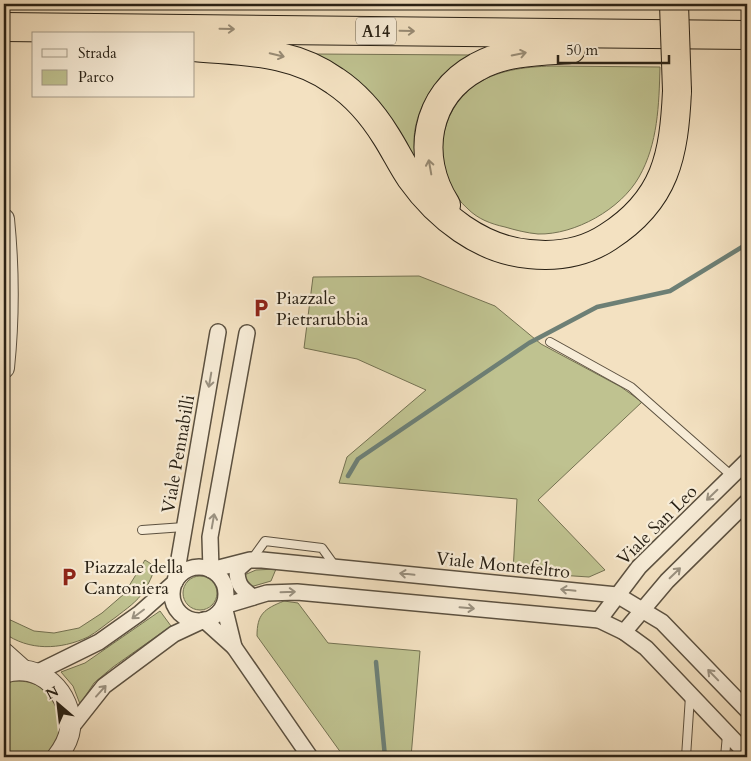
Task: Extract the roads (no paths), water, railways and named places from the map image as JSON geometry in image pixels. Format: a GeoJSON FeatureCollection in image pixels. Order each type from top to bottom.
{"type":"FeatureCollection","features":[{"type":"Feature","properties":{"kind":"highway"},"geometry":{"type":"LineString","coordinates":[[195,47],[232,49],[290,58],[334,80],[353,95],[369,113],[386,136],[411,178],[431,203],[459,226],[488,244],[521,254],[545,256],[570,254],[598,243],[625,226],[646,205],[664,176],[672,148],[676,121],[677,91],[674,4]]}},
{"type":"Feature","properties":{"kind":"highway"},"geometry":{"type":"LineString","coordinates":[[4,28],[36,32]]}},
{"type":"Feature","properties":{"kind":"highway","name":"A14"},"geometry":{"type":"LineString","coordinates":[[4,28],[747,35]]}},
{"type":"Feature","properties":{"kind":"highway"},"geometry":{"type":"LineString","coordinates":[[459,226],[433,180],[428,148],[434,113],[445,94],[459,79],[478,66],[512,55],[542,50],[747,41]]}},
{"type":"Feature","properties":{"kind":"street"},"geometry":{"type":"LineString","coordinates":[[4,219],[7,252],[8,331],[4,368]]}},
{"type":"Feature","properties":{"kind":"street","name":"Viale Pennabilli"},"geometry":{"type":"LineString","coordinates":[[175,582],[218,332]]}},
{"type":"Feature","properties":{"kind":"street"},"geometry":{"type":"LineString","coordinates":[[211,570],[210,537],[247,333]]}},
{"type":"Feature","properties":{"kind":"street","name":"Viale San Leo"},"geometry":{"type":"LineString","coordinates":[[599,620],[639,567],[747,461]]}},
{"type":"Feature","properties":{"kind":"street"},"geometry":{"type":"LineString","coordinates":[[624,632],[667,581],[747,502]]}},
{"type":"Feature","properties":{"kind":"street"},"geometry":{"type":"LineString","coordinates":[[248,561],[237,570],[237,579],[240,587],[253,597]]}},
{"type":"Feature","properties":{"kind":"street","name":"Viale Montefeltro"},"geometry":{"type":"LineString","coordinates":[[211,570],[248,561],[617,595],[662,622],[747,710]]}},
{"type":"Feature","properties":{"kind":"street"},"geometry":{"type":"LineString","coordinates":[[21,672],[98,642],[140,613],[175,582],[180,575],[195,567],[211,570],[223,581],[226,589],[224,606],[234,648]]}},
{"type":"Feature","properties":{"kind":"street"},"geometry":{"type":"LineString","coordinates":[[175,582],[173,598],[181,613],[196,620],[204,620],[234,648],[310,757]]}},
{"type":"Feature","properties":{"kind":"street"},"geometry":{"type":"LineString","coordinates":[[67,746],[104,686],[174,634],[212,618],[224,606],[266,593],[297,592],[314,599],[599,620],[624,632],[646,648],[747,754]]}},
{"type":"Feature","properties":{"kind":"street"},"geometry":{"type":"LineString","coordinates":[[4,654],[21,672],[51,682],[63,695],[69,711],[67,746]]}},
{"type":"Feature","properties":{"kind":"lane"},"geometry":{"type":"LineString","coordinates":[[550,342],[631,387],[732,476]]}},
{"type":"Feature","properties":{"kind":"lane"},"geometry":{"type":"LineString","coordinates":[[142,530],[184,527]]}},
{"type":"Feature","properties":{"kind":"lane"},"geometry":{"type":"LineString","coordinates":[[686,757],[690,694]]}},
{"type":"Feature","properties":{"kind":"lane"},"geometry":{"type":"LineString","coordinates":[[725,757],[728,733]]}},
{"type":"Feature","properties":{"kind":"waterway"},"geometry":{"type":"LineString","coordinates":[[348,476],[358,459],[529,343],[597,307],[670,291],[747,244]]}},
{"type":"Feature","properties":{"kind":"waterway"},"geometry":{"type":"LineString","coordinates":[[376,662],[385,757]]}},
{"type":"Feature","properties":{"kind":"place","name":"Piazzale Pietrarubbia"},"geometry":{"type":"Point","coordinates":[261,308]}},
{"type":"Feature","properties":{"kind":"place","name":"Piazzale della Cantoniera"},"geometry":{"type":"Point","coordinates":[69,577]}}]}
